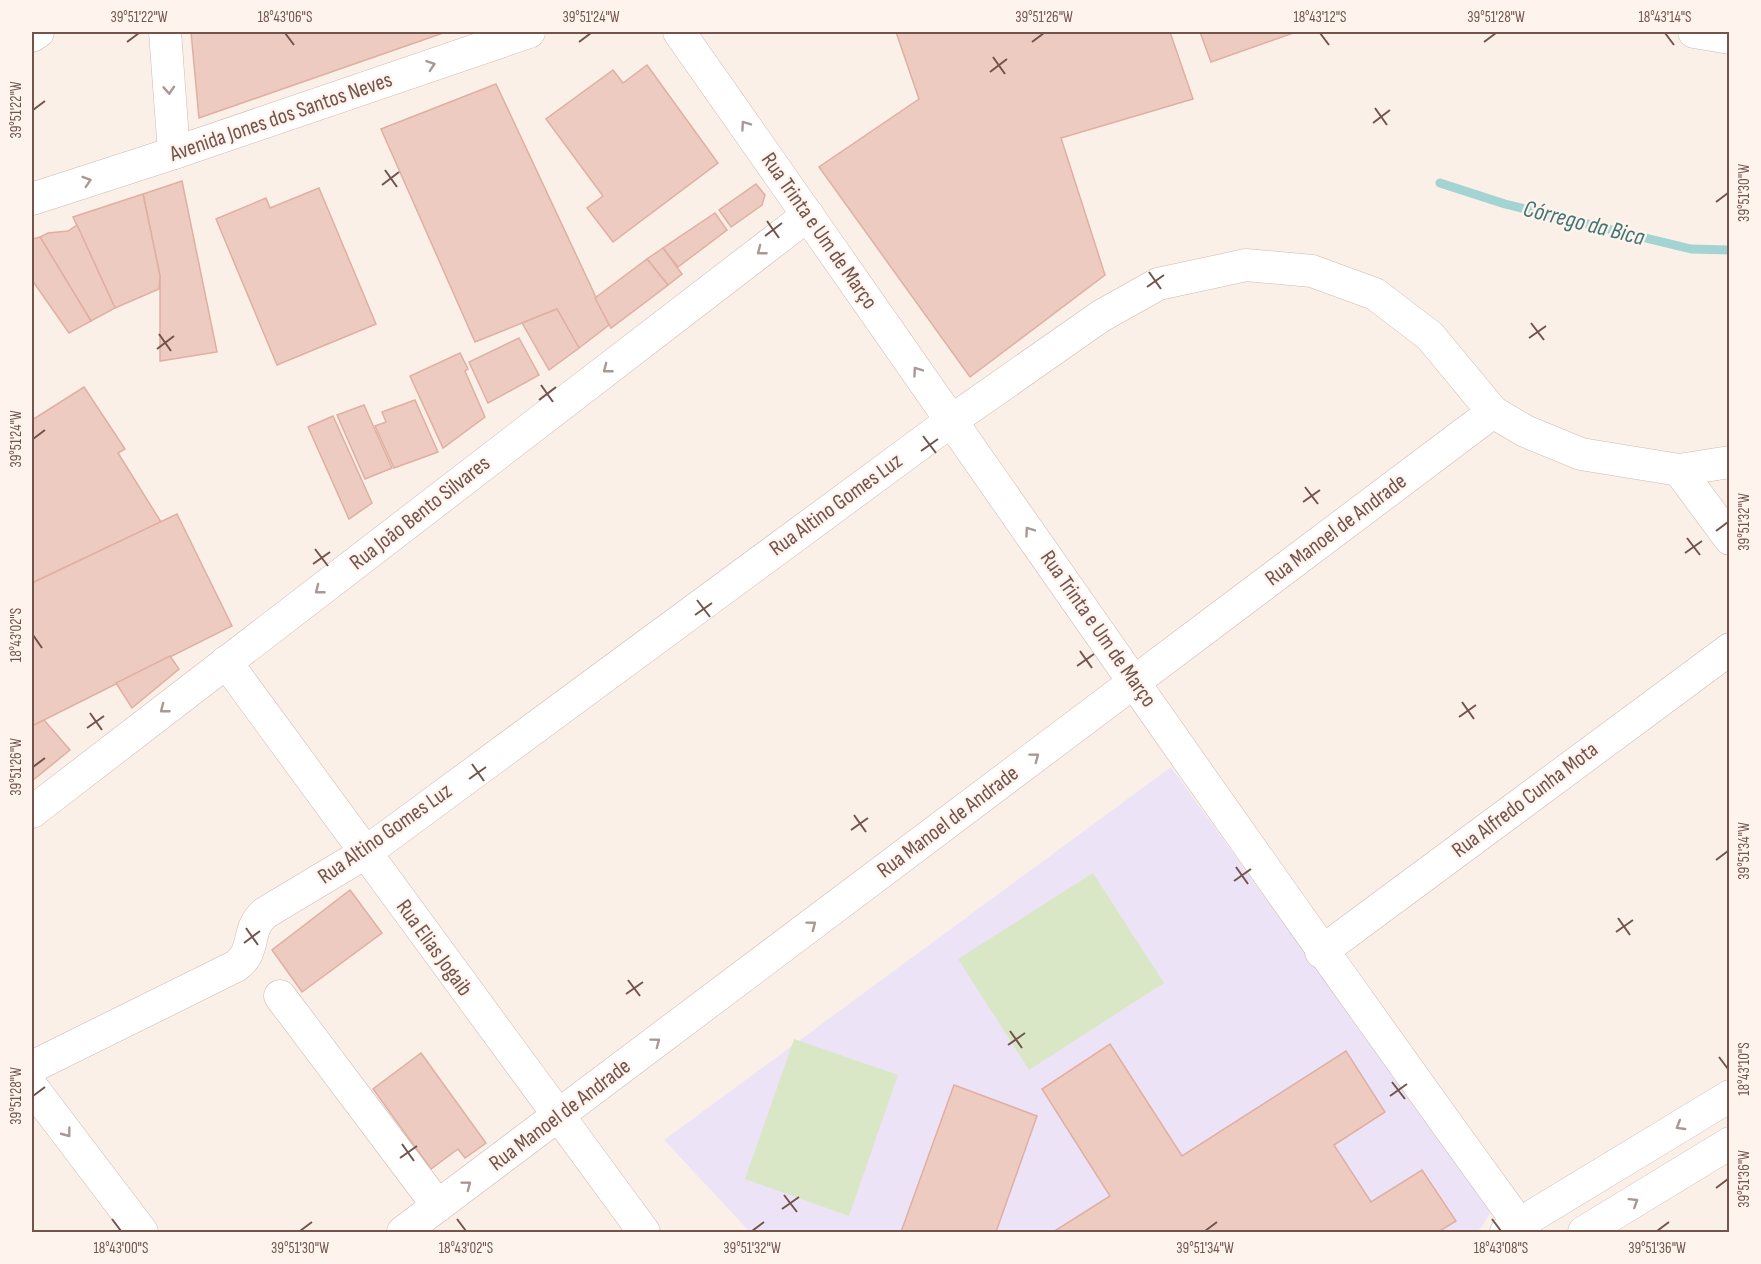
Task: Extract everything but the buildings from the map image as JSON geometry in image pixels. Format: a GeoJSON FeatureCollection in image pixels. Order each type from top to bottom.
{"type":"FeatureCollection","features":[{"type":"Feature","properties":{"kind":"street"},"geometry":{"type":"LineString","coordinates":[[32,36],[38,32]]}},
{"type":"Feature","properties":{"kind":"street"},"geometry":{"type":"LineString","coordinates":[[165,32],[174,153]]}},
{"type":"Feature","properties":{"kind":"street","name":"Avenida Jones dos Santos Neves"},"geometry":{"type":"LineString","coordinates":[[32,199],[529,32]]}},
{"type":"Feature","properties":{"kind":"street","name":"Rua Trinta e Um de Março"},"geometry":{"type":"LineString","coordinates":[[679,32],[1135,681],[1516,1230]]}},
{"type":"Feature","properties":{"kind":"street"},"geometry":{"type":"LineString","coordinates":[[1694,32],[1730,38]]}},
{"type":"Feature","properties":{"kind":"street","name":"Rua João Bento Silvares"},"geometry":{"type":"LineString","coordinates":[[32,812],[808,215]]}},
{"type":"Feature","properties":{"kind":"street","name":"Rua Altino Gomes Luz"},"geometry":{"type":"LineString","coordinates":[[32,1067],[236,966],[248,954],[256,920],[365,853],[951,421],[1101,316],[1158,284],[1246,265],[1312,271],[1375,294],[1430,336],[1492,412],[1525,431],[1581,454],[1679,470],[1730,462]]}},
{"type":"Feature","properties":{"kind":"street","name":"Rua Manoel de Andrade"},"geometry":{"type":"LineString","coordinates":[[403,1233],[1492,412]]}},
{"type":"Feature","properties":{"kind":"street"},"geometry":{"type":"LineString","coordinates":[[1679,470],[1730,539]]}},
{"type":"Feature","properties":{"kind":"street","name":"Rua Alfredo Cunha Mota"},"geometry":{"type":"LineString","coordinates":[[1321,952],[1730,649]]}},
{"type":"Feature","properties":{"kind":"street","name":"Rua Elias Jogaib"},"geometry":{"type":"LineString","coordinates":[[226,662],[644,1233]]}},
{"type":"Feature","properties":{"kind":"street"},"geometry":{"type":"LineString","coordinates":[[280,996],[438,1206]]}},
{"type":"Feature","properties":{"kind":"street"},"geometry":{"type":"LineString","coordinates":[[1516,1230],[1730,1096]]}},
{"type":"Feature","properties":{"kind":"street"},"geometry":{"type":"LineString","coordinates":[[36,1102],[142,1233]]}},
{"type":"Feature","properties":{"kind":"street"},"geometry":{"type":"LineString","coordinates":[[1584,1233],[1730,1143]]}},
{"type":"Feature","properties":{"kind":"shaded area"},"geometry":{"type":"Polygon","coordinates":[[[1171,767],[1491,1212],[1481,1228],[1475,1232],[750,1232],[664,1140],[1171,767]]]}},
{"type":"Feature","properties":{"kind":"green space"},"geometry":{"type":"Polygon","coordinates":[[[1093,873],[1164,983],[1029,1070],[958,959],[1093,873]]]}},
{"type":"Feature","properties":{"kind":"green space"},"geometry":{"type":"Polygon","coordinates":[[[794,1039],[898,1075],[849,1216],[745,1179],[794,1039]]]}},
{"type":"Feature","properties":{"kind":"waterway","name":"Córrego da Bica"},"geometry":{"type":"LineString","coordinates":[[1440,183],[1505,204],[1691,249],[1730,250]]}}]}
